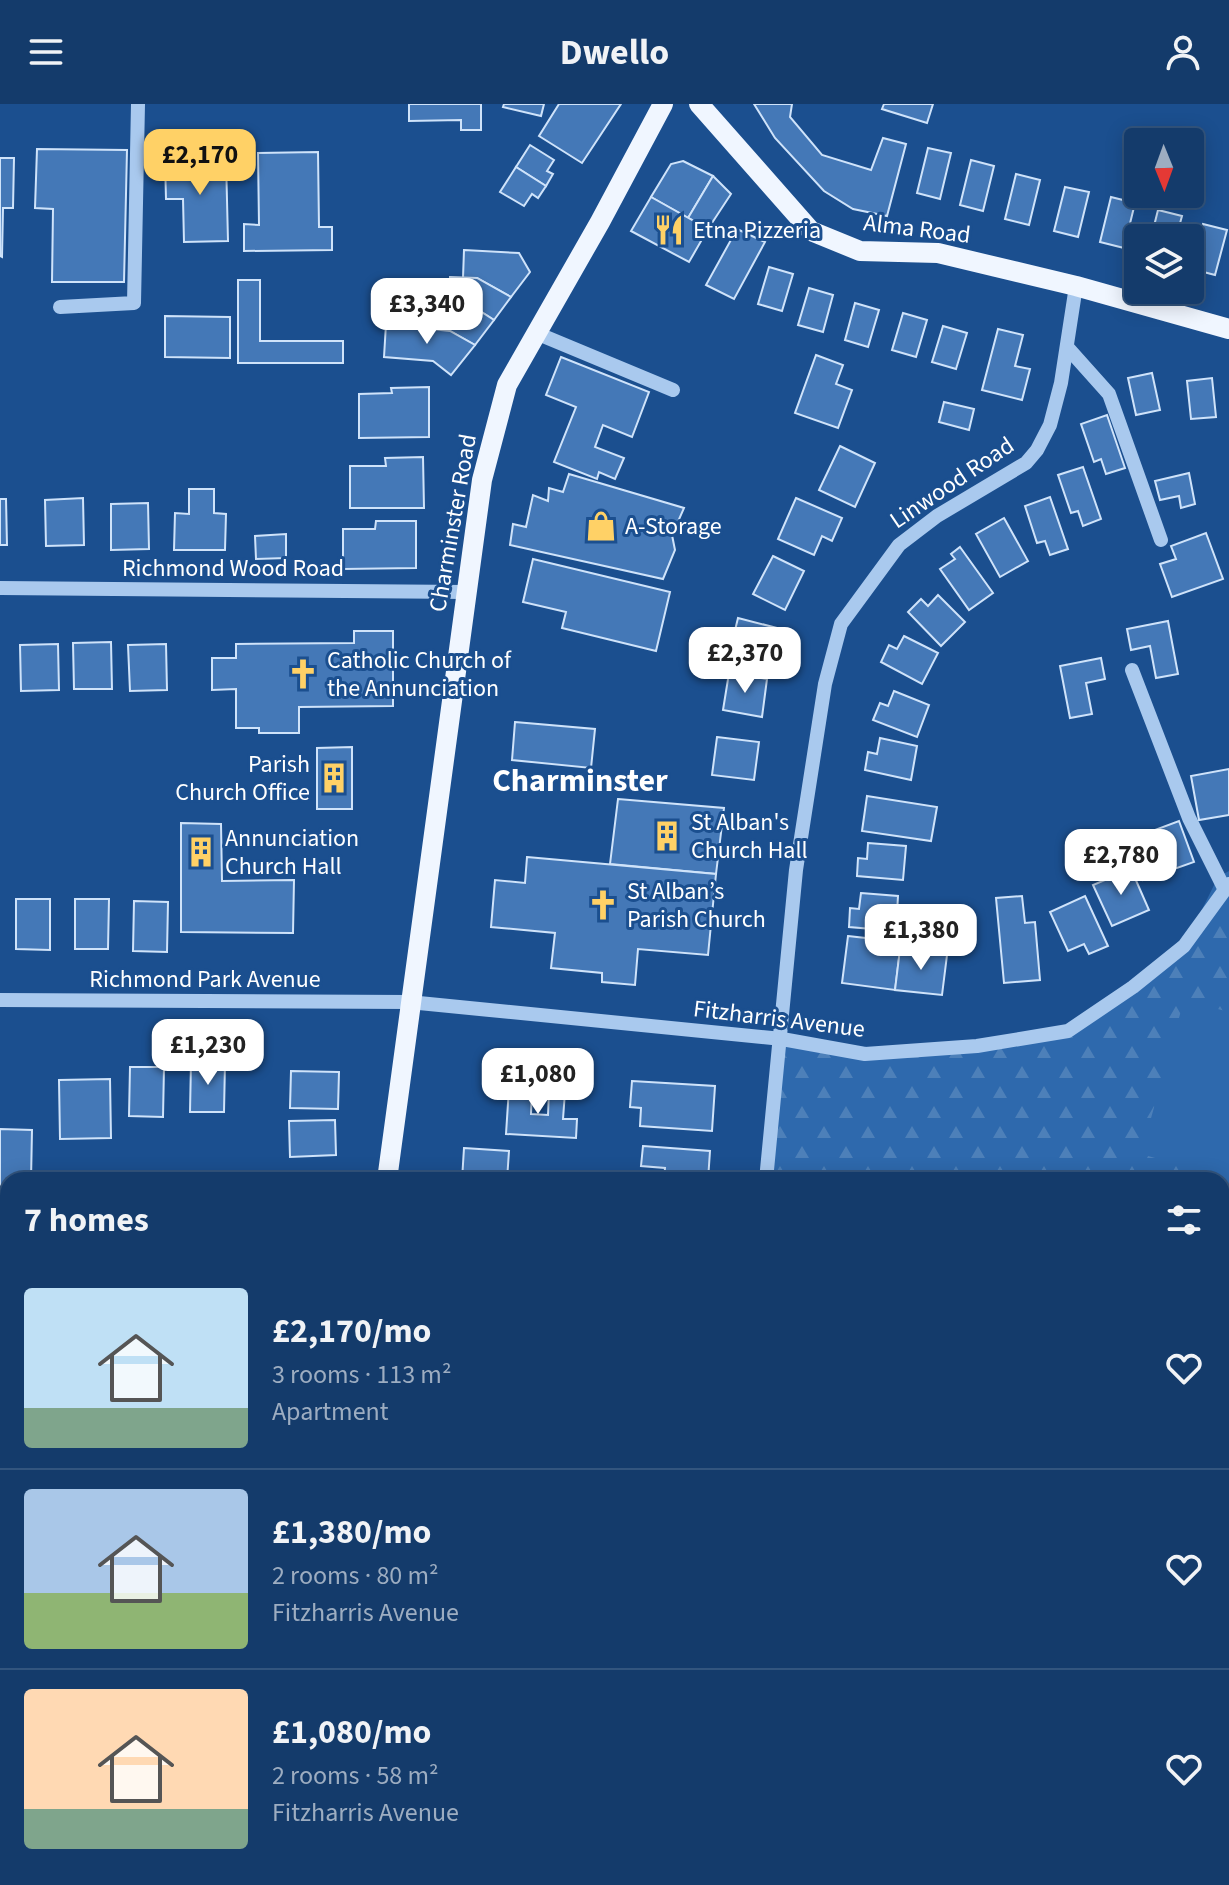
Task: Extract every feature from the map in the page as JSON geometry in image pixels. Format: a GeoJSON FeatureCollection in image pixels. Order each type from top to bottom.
{"type":"FeatureCollection","features":[{"type":"Feature","properties":{"kind":"main road","name":"Charminster Road"},"geometry":{"type":"LineString","coordinates":[[388,1172],[482,480],[507,385],[663,104]]}},
{"type":"Feature","properties":{"kind":"main road","name":"Alma Road"},"geometry":{"type":"LineString","coordinates":[[699,104],[811,231],[860,251],[938,253],[1076,286],[1229,329]]}},
{"type":"Feature","properties":{"kind":"street"},"geometry":{"type":"LineString","coordinates":[[60,307],[134,303],[138,104]]}},
{"type":"Feature","properties":{"kind":"street","name":"Linwood Road"},"geometry":{"type":"LineString","coordinates":[[767,1172],[796,870],[825,684],[841,624],[899,545],[937,516],[1026,463],[1037,450],[1050,425],[1061,383],[1076,286]]}},
{"type":"Feature","properties":{"kind":"street"},"geometry":{"type":"LineString","coordinates":[[536,333],[673,390]]}},
{"type":"Feature","properties":{"kind":"street"},"geometry":{"type":"LineString","coordinates":[[1067,347],[1109,394],[1161,540]]}},
{"type":"Feature","properties":{"kind":"street","name":"Richmond Wood Road"},"geometry":{"type":"LineString","coordinates":[[0,588],[466,592]]}},
{"type":"Feature","properties":{"kind":"street"},"geometry":{"type":"LineString","coordinates":[[1132,670],[1189,818],[1227,887]]}},
{"type":"Feature","properties":{"kind":"street","name":"Fitzharris Avenue"},"geometry":{"type":"LineString","coordinates":[[409,1002],[782,1039],[865,1054],[977,1046],[1068,1031],[1133,987],[1184,946],[1227,887]]}},
{"type":"Feature","properties":{"kind":"street","name":"Richmond Park Avenue"},"geometry":{"type":"LineString","coordinates":[[0,1000],[409,1002]]}},
{"type":"Feature","properties":{"kind":"green space"},"geometry":{"type":"Polygon","coordinates":[[[1229,871],[1229,1012],[1184,1000],[1141,1154],[1204,1172],[767,1172],[782,1039],[865,1054],[1068,1031],[1184,946],[1218,877],[1229,871]]]}},
{"type":"Feature","properties":{"kind":"green space"},"geometry":{"type":"Polygon","coordinates":[[[1229,884],[1229,1172],[774,1172],[865,1054],[1068,1031],[1184,946],[1229,884]]]}},
{"type":"Feature","properties":{"kind":"building"},"geometry":{"type":"Polygon","coordinates":[[[409,104],[481,104],[481,130],[461,130],[461,120],[409,121],[409,104]]]}},
{"type":"Feature","properties":{"kind":"building"},"geometry":{"type":"Polygon","coordinates":[[[504,104],[544,104],[541,116],[503,107],[504,104]]]}},
{"type":"Feature","properties":{"kind":"building"},"geometry":{"type":"Polygon","coordinates":[[[559,104],[621,104],[582,163],[539,136],[559,104]]]}},
{"type":"Feature","properties":{"kind":"building"},"geometry":{"type":"Polygon","coordinates":[[[754,104],[792,104],[790,117],[822,155],[871,170],[883,138],[906,144],[887,216],[853,209],[824,191],[775,138],[754,104]]]}},
{"type":"Feature","properties":{"kind":"building"},"geometry":{"type":"Polygon","coordinates":[[[884,104],[933,104],[927,123],[882,109],[884,104]]]}},
{"type":"Feature","properties":{"kind":"building"},"geometry":{"type":"Polygon","coordinates":[[[530,145],[554,160],[547,171],[553,174],[546,186],[516,167],[530,145]]]}},
{"type":"Feature","properties":{"kind":"building"},"geometry":{"type":"Polygon","coordinates":[[[928,148],[951,153],[940,199],[917,193],[928,148]]]}},
{"type":"Feature","properties":{"kind":"building"},"geometry":{"type":"Polygon","coordinates":[[[37,149],[127,150],[124,282],[52,282],[53,209],[35,208],[37,149]]]}},
{"type":"Feature","properties":{"kind":"building"},"geometry":{"type":"Polygon","coordinates":[[[318,152],[319,227],[332,227],[332,250],[244,251],[244,224],[259,225],[258,153],[318,152]]]}},
{"type":"Feature","properties":{"kind":"building"},"geometry":{"type":"Polygon","coordinates":[[[0,158],[14,158],[13,208],[3,208],[2,257],[0,256],[0,158]]]}},
{"type":"Feature","properties":{"kind":"building"},"geometry":{"type":"Polygon","coordinates":[[[226,159],[228,241],[184,242],[183,199],[166,199],[165,160],[226,159]]]}},
{"type":"Feature","properties":{"kind":"building"},"geometry":{"type":"Polygon","coordinates":[[[971,160],[994,166],[983,211],[960,205],[971,160]]]}},
{"type":"Feature","properties":{"kind":"building"},"geometry":{"type":"Polygon","coordinates":[[[683,161],[713,176],[688,218],[651,197],[671,164],[683,161]]]}},
{"type":"Feature","properties":{"kind":"building"},"geometry":{"type":"Polygon","coordinates":[[[516,167],[546,186],[538,198],[532,194],[524,206],[500,192],[516,167]]]}},
{"type":"Feature","properties":{"kind":"building"},"geometry":{"type":"Polygon","coordinates":[[[1016,174],[1040,180],[1029,225],[1005,219],[1016,174]]]}},
{"type":"Feature","properties":{"kind":"building"},"geometry":{"type":"Polygon","coordinates":[[[713,176],[731,194],[708,229],[688,218],[713,176]]]}},
{"type":"Feature","properties":{"kind":"building"},"geometry":{"type":"Polygon","coordinates":[[[1065,187],[1089,192],[1078,237],[1054,231],[1065,187]]]}},
{"type":"Feature","properties":{"kind":"building","name":"Etna Pizzeria"},"geometry":{"type":"Polygon","coordinates":[[[651,197],[708,229],[689,262],[631,231],[651,197]]]}},
{"type":"Feature","properties":{"kind":"building"},"geometry":{"type":"Polygon","coordinates":[[[1111,197],[1124,200],[1124,208],[1134,208],[1130,224],[1124,224],[1124,248],[1100,242],[1111,197]]]}},
{"type":"Feature","properties":{"kind":"building"},"geometry":{"type":"Polygon","coordinates":[[[1158,210],[1182,216],[1180,224],[1154,224],[1158,210]]]}},
{"type":"Feature","properties":{"kind":"building"},"geometry":{"type":"Polygon","coordinates":[[[1204,224],[1227,230],[1215,275],[1204,272],[1204,224]]]}},
{"type":"Feature","properties":{"kind":"building"},"geometry":{"type":"Polygon","coordinates":[[[737,229],[765,242],[734,299],[706,285],[737,229]]]}},
{"type":"Feature","properties":{"kind":"building"},"geometry":{"type":"Polygon","coordinates":[[[464,250],[519,253],[530,272],[511,297],[477,278],[463,278],[464,250]]]}},
{"type":"Feature","properties":{"kind":"building"},"geometry":{"type":"Polygon","coordinates":[[[769,267],[793,274],[782,311],[758,304],[769,267]]]}},
{"type":"Feature","properties":{"kind":"building"},"geometry":{"type":"Polygon","coordinates":[[[450,277],[477,278],[511,297],[494,320],[469,304],[449,303],[450,277]]]}},
{"type":"Feature","properties":{"kind":"building"},"geometry":{"type":"Polygon","coordinates":[[[238,280],[260,280],[260,341],[343,341],[343,363],[238,363],[238,280]]]}},
{"type":"Feature","properties":{"kind":"building"},"geometry":{"type":"Polygon","coordinates":[[[809,288],[833,295],[823,332],[798,325],[809,288]]]}},
{"type":"Feature","properties":{"kind":"building"},"geometry":{"type":"Polygon","coordinates":[[[435,302],[469,304],[494,320],[475,345],[450,331],[434,329],[435,302]]]}},
{"type":"Feature","properties":{"kind":"building"},"geometry":{"type":"Polygon","coordinates":[[[855,303],[879,310],[868,347],[845,340],[855,303]]]}},
{"type":"Feature","properties":{"kind":"building"},"geometry":{"type":"Polygon","coordinates":[[[903,313],[927,320],[916,357],[892,350],[903,313]]]}},
{"type":"Feature","properties":{"kind":"building"},"geometry":{"type":"Polygon","coordinates":[[[165,316],[230,317],[230,358],[165,357],[165,316]]]}},
{"type":"Feature","properties":{"kind":"building"},"geometry":{"type":"Polygon","coordinates":[[[386,324],[450,331],[475,345],[451,375],[433,361],[384,357],[386,324]]]}},
{"type":"Feature","properties":{"kind":"building"},"geometry":{"type":"Polygon","coordinates":[[[943,326],[967,333],[956,369],[932,362],[943,326]]]}},
{"type":"Feature","properties":{"kind":"building"},"geometry":{"type":"Polygon","coordinates":[[[998,329],[1023,335],[1015,366],[1030,369],[1022,400],[982,390],[998,329]]]}},
{"type":"Feature","properties":{"kind":"building"},"geometry":{"type":"Polygon","coordinates":[[[816,355],[843,365],[836,384],[852,390],[838,428],[795,413],[816,355]]]}},
{"type":"Feature","properties":{"kind":"building"},"geometry":{"type":"Polygon","coordinates":[[[561,357],[649,392],[632,437],[603,425],[595,447],[624,458],[615,479],[599,472],[597,479],[554,462],[576,407],[546,395],[561,357]]]}},
{"type":"Feature","properties":{"kind":"building"},"geometry":{"type":"Polygon","coordinates":[[[1152,373],[1160,410],[1136,415],[1128,378],[1152,373]]]}},
{"type":"Feature","properties":{"kind":"building"},"geometry":{"type":"Polygon","coordinates":[[[1212,378],[1216,417],[1191,419],[1187,381],[1212,378]]]}},
{"type":"Feature","properties":{"kind":"building"},"geometry":{"type":"Polygon","coordinates":[[[429,387],[429,437],[359,438],[359,394],[392,393],[391,388],[429,387]]]}},
{"type":"Feature","properties":{"kind":"building"},"geometry":{"type":"Polygon","coordinates":[[[944,402],[974,409],[969,430],[939,422],[944,402]]]}},
{"type":"Feature","properties":{"kind":"building"},"geometry":{"type":"Polygon","coordinates":[[[1107,415],[1125,468],[1106,474],[1101,459],[1094,462],[1081,424],[1107,415]]]}},
{"type":"Feature","properties":{"kind":"building"},"geometry":{"type":"Polygon","coordinates":[[[840,446],[875,463],[855,507],[819,490],[840,446]]]}},
{"type":"Feature","properties":{"kind":"building"},"geometry":{"type":"Polygon","coordinates":[[[423,457],[424,508],[350,508],[350,466],[386,466],[385,458],[423,457]]]}},
{"type":"Feature","properties":{"kind":"building"},"geometry":{"type":"Polygon","coordinates":[[[1083,467],[1101,519],[1083,526],[1078,511],[1071,513],[1058,475],[1083,467]]]}},
{"type":"Feature","properties":{"kind":"building"},"geometry":{"type":"Polygon","coordinates":[[[1189,473],[1195,504],[1181,508],[1179,496],[1160,500],[1155,481],[1189,473]]]}},
{"type":"Feature","properties":{"kind":"building","name":"A-Storage"},"geometry":{"type":"Polygon","coordinates":[[[569,474],[684,508],[672,535],[675,550],[663,579],[510,545],[513,524],[526,527],[533,495],[548,501],[549,488],[563,492],[569,474]]]}},
{"type":"Feature","properties":{"kind":"building"},"geometry":{"type":"Polygon","coordinates":[[[189,489],[214,489],[214,513],[226,514],[225,550],[174,550],[175,513],[189,514],[189,489]]]}},
{"type":"Feature","properties":{"kind":"building"},"geometry":{"type":"Polygon","coordinates":[[[1050,497],[1068,549],[1050,555],[1045,541],[1037,543],[1025,506],[1050,497]]]}},
{"type":"Feature","properties":{"kind":"building"},"geometry":{"type":"Polygon","coordinates":[[[83,498],[84,545],[46,546],[45,500],[83,498]]]}},
{"type":"Feature","properties":{"kind":"building"},"geometry":{"type":"Polygon","coordinates":[[[796,498],[842,518],[832,541],[822,536],[814,555],[778,539],[796,498]]]}},
{"type":"Feature","properties":{"kind":"building"},"geometry":{"type":"Polygon","coordinates":[[[0,499],[6,499],[7,545],[0,545],[0,499]]]}},
{"type":"Feature","properties":{"kind":"building"},"geometry":{"type":"Polygon","coordinates":[[[148,503],[149,549],[111,550],[111,504],[148,503]]]}},
{"type":"Feature","properties":{"kind":"building"},"geometry":{"type":"Polygon","coordinates":[[[1004,518],[1028,561],[1000,577],[976,534],[1004,518]]]}},
{"type":"Feature","properties":{"kind":"building"},"geometry":{"type":"Polygon","coordinates":[[[376,521],[416,521],[416,568],[343,569],[343,529],[375,529],[376,521]]]}},
{"type":"Feature","properties":{"kind":"building"},"geometry":{"type":"Polygon","coordinates":[[[1206,533],[1223,579],[1172,597],[1160,564],[1176,559],[1171,546],[1206,533]]]}},
{"type":"Feature","properties":{"kind":"building"},"geometry":{"type":"Polygon","coordinates":[[[286,534],[286,558],[256,559],[255,536],[286,534]]]}},
{"type":"Feature","properties":{"kind":"building"},"geometry":{"type":"Polygon","coordinates":[[[960,547],[993,593],[969,610],[940,569],[955,559],[951,554],[960,547]]]}},
{"type":"Feature","properties":{"kind":"building"},"geometry":{"type":"Polygon","coordinates":[[[773,556],[804,571],[785,610],[753,594],[773,556]]]}},
{"type":"Feature","properties":{"kind":"building"},"geometry":{"type":"Polygon","coordinates":[[[533,559],[670,592],[656,651],[562,628],[566,612],[523,602],[533,559]]]}},
{"type":"Feature","properties":{"kind":"building"},"geometry":{"type":"Polygon","coordinates":[[[938,595],[965,622],[941,646],[908,612],[921,599],[928,606],[938,595]]]}},
{"type":"Feature","properties":{"kind":"building"},"geometry":{"type":"Polygon","coordinates":[[[738,618],[777,628],[768,665],[729,655],[738,618]]]}},
{"type":"Feature","properties":{"kind":"building"},"geometry":{"type":"Polygon","coordinates":[[[1168,621],[1178,674],[1156,678],[1150,646],[1131,650],[1127,629],[1168,621]]]}},
{"type":"Feature","properties":{"kind":"building","name":"Catholic Church of the Annunciation"},"geometry":{"type":"Polygon","coordinates":[[[354,631],[393,631],[393,706],[299,707],[299,733],[259,733],[259,728],[236,728],[236,689],[212,690],[212,658],[236,658],[236,644],[354,643],[354,631]]]}},
{"type":"Feature","properties":{"kind":"building"},"geometry":{"type":"Polygon","coordinates":[[[904,636],[938,653],[922,684],[881,662],[889,645],[897,649],[904,636]]]}},
{"type":"Feature","properties":{"kind":"building"},"geometry":{"type":"Polygon","coordinates":[[[111,642],[112,689],[74,689],[73,643],[111,642]]]}},
{"type":"Feature","properties":{"kind":"building"},"geometry":{"type":"Polygon","coordinates":[[[58,644],[59,690],[21,691],[20,645],[58,644]]]}},
{"type":"Feature","properties":{"kind":"building"},"geometry":{"type":"Polygon","coordinates":[[[166,644],[167,690],[130,691],[128,645],[166,644]]]}},
{"type":"Feature","properties":{"kind":"building"},"geometry":{"type":"Polygon","coordinates":[[[1101,658],[1105,679],[1086,683],[1092,714],[1070,718],[1060,666],[1101,658]]]}},
{"type":"Feature","properties":{"kind":"building"},"geometry":{"type":"Polygon","coordinates":[[[729,673],[767,679],[762,717],[723,710],[729,673]]]}},
{"type":"Feature","properties":{"kind":"building"},"geometry":{"type":"Polygon","coordinates":[[[894,691],[929,705],[917,737],[873,720],[880,703],[888,706],[894,691]]]}},
{"type":"Feature","properties":{"kind":"building"},"geometry":{"type":"Polygon","coordinates":[[[515,722],[595,729],[591,768],[512,760],[515,722]]]}},
{"type":"Feature","properties":{"kind":"building"},"geometry":{"type":"Polygon","coordinates":[[[717,737],[759,742],[754,780],[712,775],[717,737]]]}},
{"type":"Feature","properties":{"kind":"building"},"geometry":{"type":"Polygon","coordinates":[[[880,738],[917,746],[911,780],[865,770],[868,752],[877,754],[880,738]]]}},
{"type":"Feature","properties":{"kind":"building","name":"Parish Church Office"},"geometry":{"type":"Polygon","coordinates":[[[352,747],[352,809],[317,809],[317,748],[352,747]]]}},
{"type":"Feature","properties":{"kind":"building"},"geometry":{"type":"Polygon","coordinates":[[[1229,769],[1229,815],[1199,820],[1191,776],[1229,769]]]}},
{"type":"Feature","properties":{"kind":"building"},"geometry":{"type":"Polygon","coordinates":[[[867,796],[937,807],[931,841],[862,831],[867,796]]]}},
{"type":"Feature","properties":{"kind":"building","name":"St Alban's Church Hall"},"geometry":{"type":"Polygon","coordinates":[[[618,799],[724,808],[716,874],[610,864],[618,799]]]}},
{"type":"Feature","properties":{"kind":"building"},"geometry":{"type":"Polygon","coordinates":[[[1179,821],[1194,862],[1143,880],[1128,840],[1179,821]]]}},
{"type":"Feature","properties":{"kind":"building","name":"Annunciation Church Hall"},"geometry":{"type":"Polygon","coordinates":[[[181,823],[221,824],[222,881],[294,880],[293,933],[181,932],[181,823]]]}},
{"type":"Feature","properties":{"kind":"building"},"geometry":{"type":"Polygon","coordinates":[[[868,843],[906,846],[903,880],[857,876],[858,858],[867,859],[868,843]]]}},
{"type":"Feature","properties":{"kind":"building","name":"St Alban’s Parish Church"},"geometry":{"type":"Polygon","coordinates":[[[527,857],[716,874],[708,955],[638,949],[635,985],[602,982],[602,973],[551,968],[555,933],[491,927],[495,880],[525,883],[527,857]]]}},
{"type":"Feature","properties":{"kind":"building"},"geometry":{"type":"Polygon","coordinates":[[[1131,869],[1149,910],[1112,926],[1093,885],[1131,869]]]}},
{"type":"Feature","properties":{"kind":"building"},"geometry":{"type":"Polygon","coordinates":[[[861,893],[898,896],[896,931],[849,927],[850,908],[859,909],[861,893]]]}},
{"type":"Feature","properties":{"kind":"building"},"geometry":{"type":"Polygon","coordinates":[[[1022,896],[1025,923],[1035,922],[1040,980],[1004,983],[996,898],[1022,896]]]}},
{"type":"Feature","properties":{"kind":"building"},"geometry":{"type":"Polygon","coordinates":[[[1085,896],[1108,946],[1089,954],[1084,944],[1068,951],[1050,912],[1085,896]]]}},
{"type":"Feature","properties":{"kind":"building"},"geometry":{"type":"Polygon","coordinates":[[[16,899],[50,899],[50,950],[16,949],[16,899]]]}},
{"type":"Feature","properties":{"kind":"building"},"geometry":{"type":"Polygon","coordinates":[[[75,899],[109,899],[108,949],[75,949],[75,899]]]}},
{"type":"Feature","properties":{"kind":"building"},"geometry":{"type":"Polygon","coordinates":[[[134,901],[168,902],[167,952],[133,951],[134,901]]]}},
{"type":"Feature","properties":{"kind":"building"},"geometry":{"type":"Polygon","coordinates":[[[848,936],[901,942],[895,990],[842,983],[848,936]]]}},
{"type":"Feature","properties":{"kind":"building"},"geometry":{"type":"Polygon","coordinates":[[[900,949],[947,955],[942,995],[895,990],[900,949]]]}},
{"type":"Feature","properties":{"kind":"building"},"geometry":{"type":"Polygon","coordinates":[[[191,1062],[225,1062],[224,1112],[190,1112],[191,1062]]]}},
{"type":"Feature","properties":{"kind":"building"},"geometry":{"type":"Polygon","coordinates":[[[130,1067],[164,1067],[163,1117],[129,1116],[130,1067]]]}},
{"type":"Feature","properties":{"kind":"building"},"geometry":{"type":"Polygon","coordinates":[[[291,1071],[339,1072],[338,1109],[290,1108],[291,1071]]]}},
{"type":"Feature","properties":{"kind":"building"},"geometry":{"type":"Polygon","coordinates":[[[110,1079],[111,1138],[60,1139],[59,1080],[110,1079]]]}},
{"type":"Feature","properties":{"kind":"building"},"geometry":{"type":"Polygon","coordinates":[[[632,1081],[715,1086],[712,1131],[640,1126],[641,1108],[630,1107],[632,1081]]]}},
{"type":"Feature","properties":{"kind":"building"},"geometry":{"type":"Polygon","coordinates":[[[509,1088],[532,1089],[531,1114],[548,1115],[549,1091],[565,1092],[563,1119],[577,1119],[576,1138],[506,1134],[509,1088]]]}},
{"type":"Feature","properties":{"kind":"building"},"geometry":{"type":"Polygon","coordinates":[[[335,1120],[336,1155],[290,1157],[289,1121],[335,1120]]]}},
{"type":"Feature","properties":{"kind":"building"},"geometry":{"type":"Polygon","coordinates":[[[0,1129],[32,1130],[31,1172],[0,1172],[0,1129]]]}},
{"type":"Feature","properties":{"kind":"building"},"geometry":{"type":"Polygon","coordinates":[[[643,1146],[710,1151],[709,1172],[665,1172],[665,1168],[641,1166],[643,1146]]]}},
{"type":"Feature","properties":{"kind":"building"},"geometry":{"type":"Polygon","coordinates":[[[464,1148],[509,1151],[508,1172],[462,1172],[464,1148]]]}},
{"type":"Feature","properties":{"kind":"place","name":"Etna Pizzeria"},"geometry":{"type":"Point","coordinates":[669,230]}},
{"type":"Feature","properties":{"kind":"place","name":"A-Storage"},"geometry":{"type":"Point","coordinates":[601,526]}},
{"type":"Feature","properties":{"kind":"place","name":"Catholic Church of the Annunciation"},"geometry":{"type":"Point","coordinates":[303,674]}},
{"type":"Feature","properties":{"kind":"place","name":"Parish Church Office"},"geometry":{"type":"Point","coordinates":[334,778]}},
{"type":"Feature","properties":{"kind":"place","name":"St Alban's Church Hall"},"geometry":{"type":"Point","coordinates":[667,836]}},
{"type":"Feature","properties":{"kind":"place","name":"Annunciation Church Hall"},"geometry":{"type":"Point","coordinates":[201,852]}},
{"type":"Feature","properties":{"kind":"place","name":"St Alban’s Parish Church"},"geometry":{"type":"Point","coordinates":[603,905]}},
{"type":"Feature","properties":{"kind":"district","name":"Charminster"},"geometry":{"type":"Point","coordinates":[580,781]}}]}
